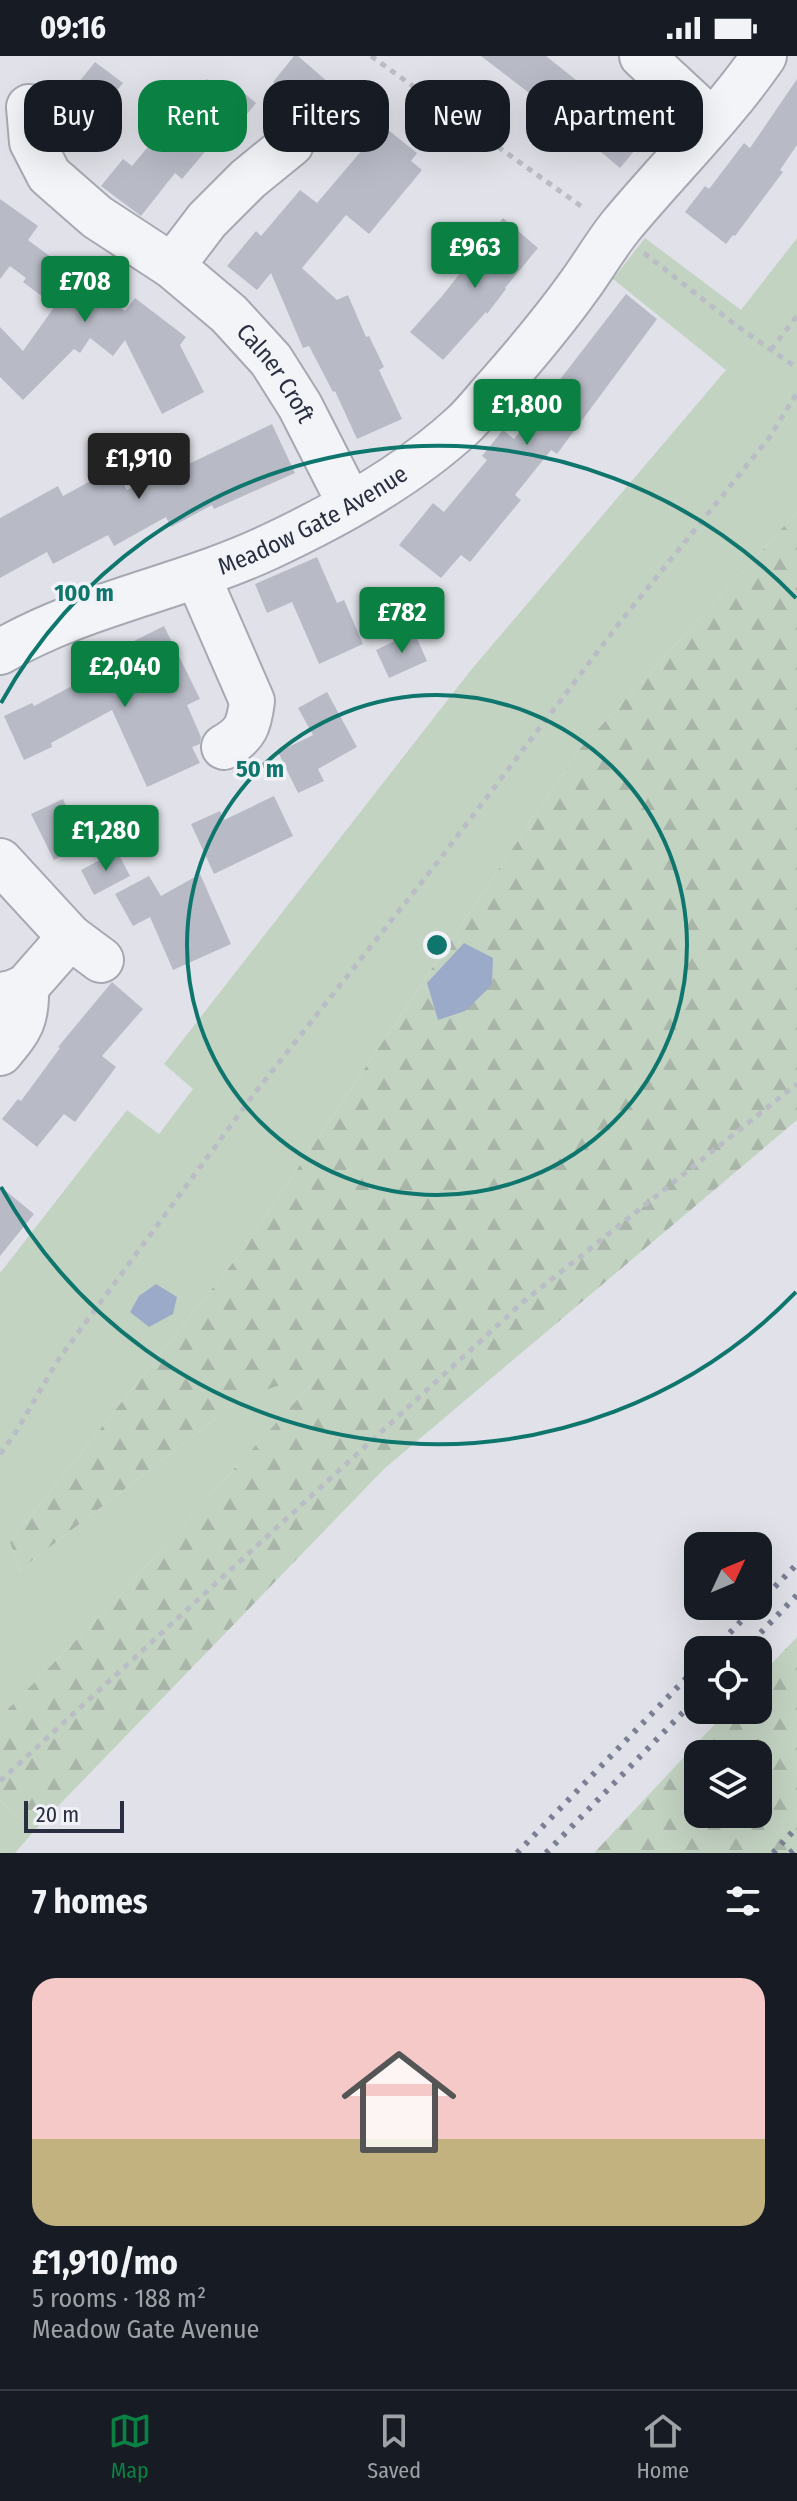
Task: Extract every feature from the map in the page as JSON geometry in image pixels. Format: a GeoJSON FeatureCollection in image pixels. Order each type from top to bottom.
{"type":"FeatureCollection","features":[{"type":"Feature","properties":{"kind":"street"},"geometry":{"type":"LineString","coordinates":[[642,56],[712,121]]}},
{"type":"Feature","properties":{"kind":"street","name":"Meadow Gate Avenue"},"geometry":{"type":"LineString","coordinates":[[0,652],[30,635],[109,604],[198,577],[270,547],[413,466],[464,424],[560,313],[617,232],[764,56]]}},
{"type":"Feature","properties":{"kind":"street","name":"Calner Croft"},"geometry":{"type":"LineString","coordinates":[[20,134],[49,175],[97,217],[172,266],[229,314],[271,360],[300,406],[350,504]]}},
{"type":"Feature","properties":{"kind":"street"},"geometry":{"type":"LineString","coordinates":[[172,266],[207,220],[248,179],[281,152]]}},
{"type":"Feature","properties":{"kind":"street","name":"Meadow Gate Avenue"},"geometry":{"type":"LineString","coordinates":[[198,577],[267,695],[237,740],[224,747]]}},
{"type":"Feature","properties":{"kind":"street"},"geometry":{"type":"LineString","coordinates":[[0,861],[86,949],[13,991],[27,1012],[17,1033],[0,1053]]}},
{"type":"Feature","properties":{"kind":"path"},"geometry":{"type":"LineString","coordinates":[[371,56],[617,232],[797,368]]}},
{"type":"Feature","properties":{"kind":"path"},"geometry":{"type":"LineString","coordinates":[[771,350],[797,316]]}},
{"type":"Feature","properties":{"kind":"path"},"geometry":{"type":"LineString","coordinates":[[0,1454],[58,1360],[254,1094],[446,852],[621,621],[769,438],[797,393]]}},
{"type":"Feature","properties":{"kind":"path"},"geometry":{"type":"LineString","coordinates":[[0,1781],[523,1302],[797,1084]]}},
{"type":"Feature","properties":{"kind":"green space"},"geometry":{"type":"Polygon","coordinates":[[[645,238],[741,310],[797,238],[797,512],[578,751],[243,1250],[10,1542],[20,1570],[242,1398],[325,1369],[108,1608],[0,1717],[0,1273],[127,1110],[159,1134],[193,1089],[164,1064],[471,670],[726,370],[613,279],[645,238]]]}},
{"type":"Feature","properties":{"kind":"green space"},"geometry":{"type":"Polygon","coordinates":[[[797,512],[797,1120],[384,1469],[34,1831],[0,1800],[0,1717],[108,1608],[324,1370],[242,1398],[20,1570],[10,1542],[243,1250],[578,751],[797,512]]]}},
{"type":"Feature","properties":{"kind":"green space"},"geometry":{"type":"Polygon","coordinates":[[[797,1637],[797,1853],[594,1853],[684,1757],[684,1828],[772,1828],[772,1740],[700,1740],[715,1724],[772,1724],[772,1663],[797,1637]]]}},
{"type":"Feature","properties":{"kind":"green space"},"geometry":{"type":"Polygon","coordinates":[[[0,1800],[34,1831],[15,1853],[0,1853],[0,1800]]]}},
{"type":"Feature","properties":{"kind":"water"},"geometry":{"type":"Polygon","coordinates":[[[464,943],[493,958],[492,985],[465,1011],[438,1020],[427,983],[464,943]]]}},
{"type":"Feature","properties":{"kind":"water"},"geometry":{"type":"Polygon","coordinates":[[[156,1284],[177,1297],[173,1314],[149,1327],[130,1312],[139,1296],[156,1284]]]}},
{"type":"Feature","properties":{"kind":"building"},"geometry":{"type":"Polygon","coordinates":[[[294,56],[298,56],[326,80],[275,80],[294,56]]]}},
{"type":"Feature","properties":{"kind":"building"},"geometry":{"type":"Polygon","coordinates":[[[481,56],[546,56],[576,80],[526,80],[526,91],[481,56]]]}},
{"type":"Feature","properties":{"kind":"building"},"geometry":{"type":"Polygon","coordinates":[[[95,62],[119,80],[81,80],[95,62]]]}},
{"type":"Feature","properties":{"kind":"building"},"geometry":{"type":"Polygon","coordinates":[[[797,79],[797,145],[780,170],[783,172],[726,244],[685,212],[705,186],[709,189],[744,143],[750,148],[797,79]]]}},
{"type":"Feature","properties":{"kind":"building"},"geometry":{"type":"Polygon","coordinates":[[[247,96],[256,103],[247,114],[247,96]]]}},
{"type":"Feature","properties":{"kind":"building"},"geometry":{"type":"Polygon","coordinates":[[[389,131],[405,143],[405,152],[417,153],[411,161],[422,170],[369,234],[346,215],[302,268],[337,300],[348,295],[366,337],[369,336],[384,367],[379,370],[402,419],[357,439],[335,391],[309,346],[303,348],[271,273],[257,290],[227,266],[256,231],[261,236],[300,190],[317,203],[360,152],[389,152],[389,131]]]}},
{"type":"Feature","properties":{"kind":"building"},"geometry":{"type":"Polygon","coordinates":[[[144,152],[205,152],[182,179],[175,173],[141,216],[101,186],[123,159],[132,166],[144,152]]]}},
{"type":"Feature","properties":{"kind":"building"},"geometry":{"type":"Polygon","coordinates":[[[601,152],[633,152],[620,168],[601,152]]]}},
{"type":"Feature","properties":{"kind":"building"},"geometry":{"type":"Polygon","coordinates":[[[0,199],[38,226],[28,240],[71,272],[125,311],[135,298],[186,337],[180,345],[204,392],[162,414],[125,340],[113,356],[90,338],[80,353],[74,349],[23,400],[0,377],[0,327],[23,351],[55,306],[23,282],[26,278],[10,266],[0,279],[0,199]]]}},
{"type":"Feature","properties":{"kind":"building"},"geometry":{"type":"Polygon","coordinates":[[[503,218],[538,248],[487,314],[443,360],[410,332],[503,218]]]}},
{"type":"Feature","properties":{"kind":"building"},"geometry":{"type":"Polygon","coordinates":[[[626,294],[657,319],[557,454],[551,450],[515,495],[521,500],[470,562],[461,555],[441,578],[399,545],[433,503],[444,512],[487,460],[482,456],[503,430],[514,439],[626,294]]]}},
{"type":"Feature","properties":{"kind":"building"},"geometry":{"type":"Polygon","coordinates":[[[272,424],[295,473],[214,509],[212,505],[171,527],[166,517],[114,546],[108,535],[53,564],[47,552],[0,578],[0,518],[58,486],[63,496],[114,468],[127,490],[272,424]]]}},
{"type":"Feature","properties":{"kind":"building"},"geometry":{"type":"Polygon","coordinates":[[[317,557],[337,603],[344,600],[363,644],[319,664],[292,602],[267,613],[255,584],[317,557]]]}},
{"type":"Feature","properties":{"kind":"building"},"geometry":{"type":"Polygon","coordinates":[[[164,626],[200,699],[187,705],[201,737],[200,744],[192,747],[200,763],[147,787],[112,710],[51,743],[52,747],[24,760],[4,716],[32,703],[34,706],[118,662],[112,652],[164,626]]]}},
{"type":"Feature","properties":{"kind":"building"},"geometry":{"type":"Polygon","coordinates":[[[414,632],[427,661],[389,678],[376,650],[414,632]]]}},
{"type":"Feature","properties":{"kind":"building"},"geometry":{"type":"Polygon","coordinates":[[[327,692],[357,747],[318,769],[324,781],[298,793],[278,752],[313,735],[298,708],[327,692]]]}},
{"type":"Feature","properties":{"kind":"building"},"geometry":{"type":"Polygon","coordinates":[[[274,796],[293,836],[214,874],[191,824],[220,811],[224,820],[274,796]]]}},
{"type":"Feature","properties":{"kind":"building"},"geometry":{"type":"Polygon","coordinates":[[[63,799],[84,845],[54,860],[31,814],[63,799]]]}},
{"type":"Feature","properties":{"kind":"building"},"geometry":{"type":"Polygon","coordinates":[[[117,851],[130,876],[94,895],[81,870],[117,851]]]}},
{"type":"Feature","properties":{"kind":"building"},"geometry":{"type":"Polygon","coordinates":[[[200,874],[231,944],[173,970],[150,917],[133,926],[115,894],[149,876],[161,896],[200,874]]]}},
{"type":"Feature","properties":{"kind":"building"},"geometry":{"type":"Polygon","coordinates":[[[112,982],[143,1009],[102,1056],[116,1067],[75,1122],[64,1114],[37,1147],[2,1119],[18,1099],[21,1101],[58,1047],[112,982]]]}},
{"type":"Feature","properties":{"kind":"building"},"geometry":{"type":"Polygon","coordinates":[[[0,1186],[34,1214],[0,1256],[0,1186]]]}},
{"type":"Feature","properties":{"kind":"railway"},"geometry":{"type":"LineString","coordinates":[[772,1590],[797,1564]]}},
{"type":"Feature","properties":{"kind":"railway"},"geometry":{"type":"LineString","coordinates":[[757,1636],[797,1595]]}},
{"type":"Feature","properties":{"kind":"railway"},"geometry":{"type":"LineString","coordinates":[[727,1636],[742,1620]]}},
{"type":"Feature","properties":{"kind":"railway"},"geometry":{"type":"LineString","coordinates":[[517,1853],[684,1680]]}},
{"type":"Feature","properties":{"kind":"railway"},"geometry":{"type":"LineString","coordinates":[[546,1853],[684,1711]]}},
{"type":"Feature","properties":{"kind":"railway"},"geometry":{"type":"LineString","coordinates":[[773,1853],[797,1827]]}},
{"type":"Feature","properties":{"kind":"railway"},"geometry":{"type":"LineString","coordinates":[[790,1853],[797,1847]]}}]}
